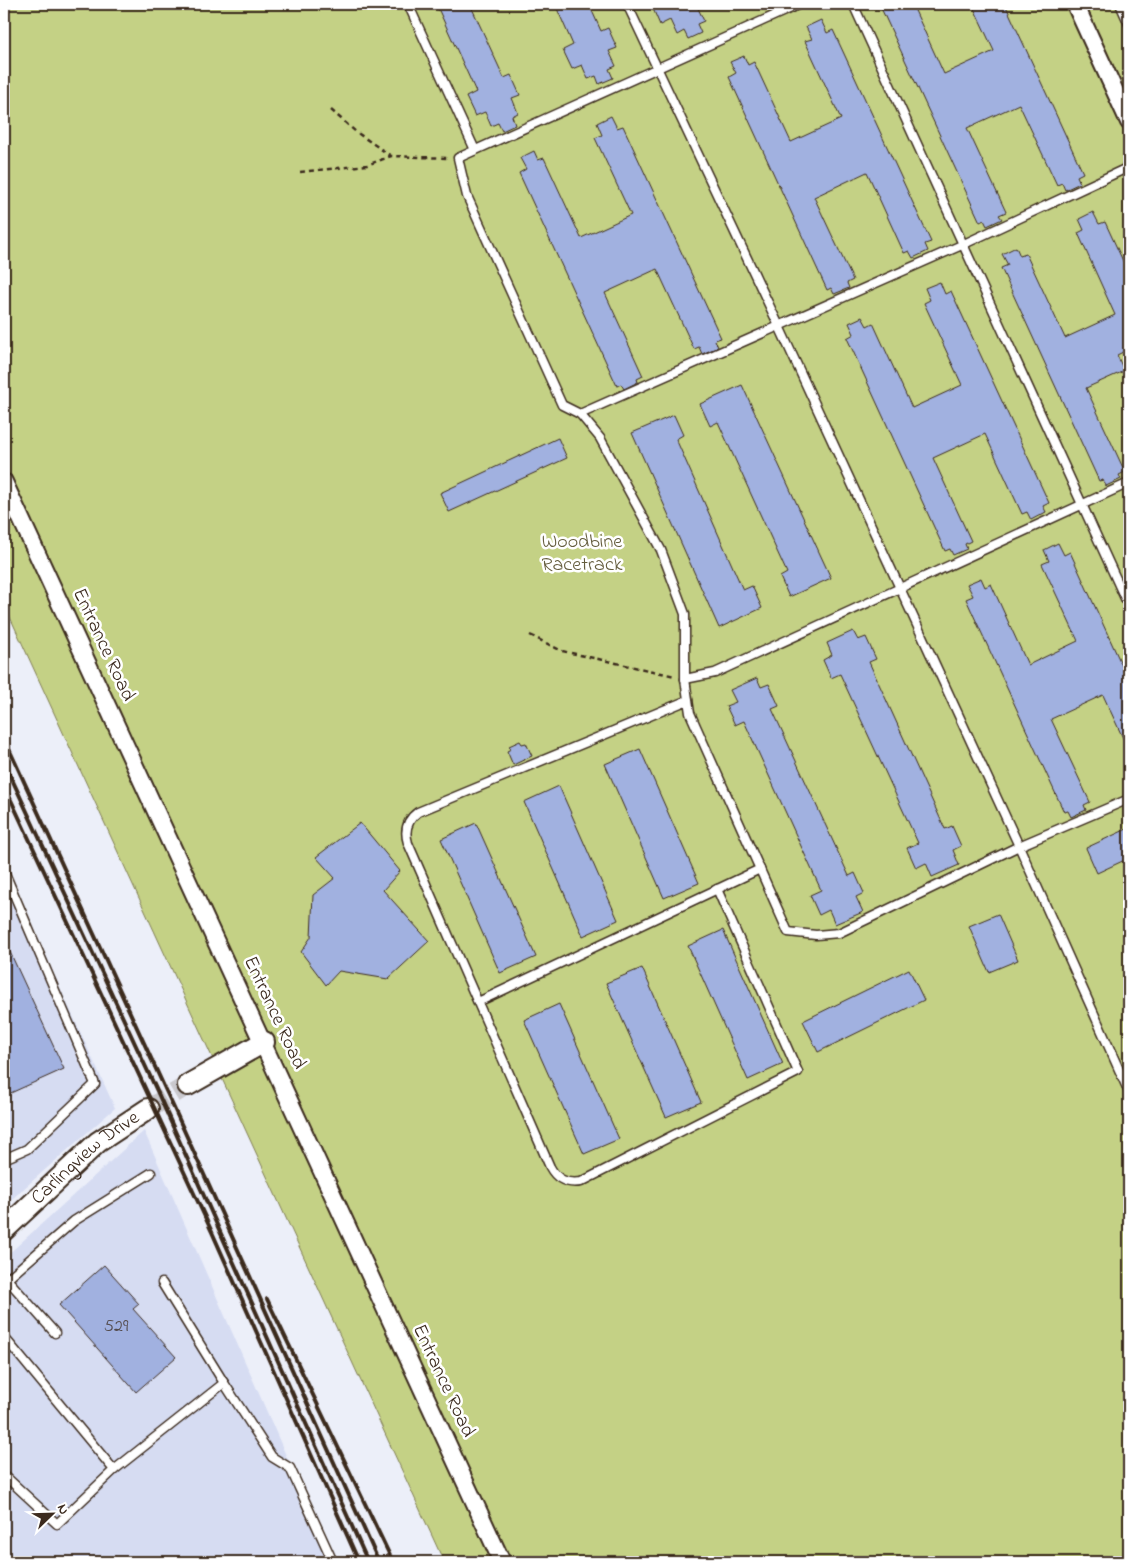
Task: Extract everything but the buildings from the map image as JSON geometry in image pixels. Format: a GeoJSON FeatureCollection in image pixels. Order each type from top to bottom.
{"type":"FeatureCollection","features":[{"type":"Feature","properties":{"kind":"street"},"geometry":{"type":"LineString","coordinates":[[1075,4],[1129,122]]}},
{"type":"Feature","properties":{"kind":"street","name":"Entrance Road"},"geometry":{"type":"LineString","coordinates":[[4,482],[264,1042],[502,1562]]}},
{"type":"Feature","properties":{"kind":"street"},"geometry":{"type":"LineString","coordinates":[[188,1085],[264,1042]]}},
{"type":"Feature","properties":{"kind":"street","name":"Carlingview Drive"},"geometry":{"type":"LineString","coordinates":[[4,1230],[98,1142],[148,1109]]}},
{"type":"Feature","properties":{"kind":"lane"},"geometry":{"type":"LineString","coordinates":[[408,4],[475,150]]}},
{"type":"Feature","properties":{"kind":"lane"},"geometry":{"type":"LineString","coordinates":[[628,4],[1019,846],[1129,1092]]}},
{"type":"Feature","properties":{"kind":"lane"},"geometry":{"type":"LineString","coordinates":[[800,4],[658,70],[458,158],[468,196],[562,405],[580,414],[600,438],[660,550],[685,614],[685,679],[690,713],[788,932],[816,935],[839,933],[1019,846],[1129,799]]}},
{"type":"Feature","properties":{"kind":"lane"},"geometry":{"type":"LineString","coordinates":[[853,4],[1129,607]]}},
{"type":"Feature","properties":{"kind":"lane"},"geometry":{"type":"LineString","coordinates":[[1120,4],[1129,24]]}},
{"type":"Feature","properties":{"kind":"lane"},"geometry":{"type":"LineString","coordinates":[[580,414],[964,244],[1129,167]]}},
{"type":"Feature","properties":{"kind":"lane"},"geometry":{"type":"LineString","coordinates":[[685,679],[716,673],[1129,483]]}},
{"type":"Feature","properties":{"kind":"lane"},"geometry":{"type":"LineString","coordinates":[[688,700],[412,816],[406,829],[408,843],[554,1174],[566,1182],[581,1182],[798,1072],[717,889]]}},
{"type":"Feature","properties":{"kind":"lane"},"geometry":{"type":"LineString","coordinates":[[478,1002],[760,869]]}},
{"type":"Feature","properties":{"kind":"lane"},"geometry":{"type":"LineString","coordinates":[[4,871],[96,1084],[27,1149],[4,1159]]}},
{"type":"Feature","properties":{"kind":"lane"},"geometry":{"type":"LineString","coordinates":[[54,1333],[5,1280],[74,1221],[151,1173]]}},
{"type":"Feature","properties":{"kind":"lane"},"geometry":{"type":"LineString","coordinates":[[162,1283],[272,1456],[290,1468],[333,1562]]}},
{"type":"Feature","properties":{"kind":"lane"},"geometry":{"type":"LineString","coordinates":[[4,1338],[114,1470]]}},
{"type":"Feature","properties":{"kind":"lane"},"geometry":{"type":"LineString","coordinates":[[4,1475],[57,1524],[114,1470],[224,1383]]}},
{"type":"Feature","properties":{"kind":"path"},"geometry":{"type":"LineString","coordinates":[[331,110],[356,132],[391,156]]}},
{"type":"Feature","properties":{"kind":"path"},"geometry":{"type":"LineString","coordinates":[[300,172],[367,165],[391,156],[458,158]]}},
{"type":"Feature","properties":{"kind":"path"},"geometry":{"type":"LineString","coordinates":[[530,635],[562,652],[685,679]]}},
{"type":"Feature","properties":{"kind":"shaded area"},"geometry":{"type":"Polygon","coordinates":[[[4,865],[115,1108],[4,1206],[4,865]]]}},
{"type":"Feature","properties":{"kind":"shaded area"},"geometry":{"type":"Polygon","coordinates":[[[144,1131],[332,1562],[4,1562],[4,1258],[144,1131]]]}},
{"type":"Feature","properties":{"kind":"green space","name":"Woodbine Racetrack"},"geometry":{"type":"Polygon","coordinates":[[[4,4],[1129,4],[1129,1562],[444,1562],[4,604],[4,4]]]}},
{"type":"Feature","properties":{"kind":"tunnel"},"geometry":{"type":"LineString","coordinates":[[148,1109],[188,1085]]}},
{"type":"Feature","properties":{"kind":"railway"},"geometry":{"type":"LineString","coordinates":[[4,738],[379,1562]]}},
{"type":"Feature","properties":{"kind":"railway"},"geometry":{"type":"LineString","coordinates":[[4,762],[157,1091],[368,1562]]}},
{"type":"Feature","properties":{"kind":"railway"},"geometry":{"type":"LineString","coordinates":[[4,785],[212,1232],[359,1562]]}},
{"type":"Feature","properties":{"kind":"railway"},"geometry":{"type":"LineString","coordinates":[[267,1299],[393,1562]]}}]}
